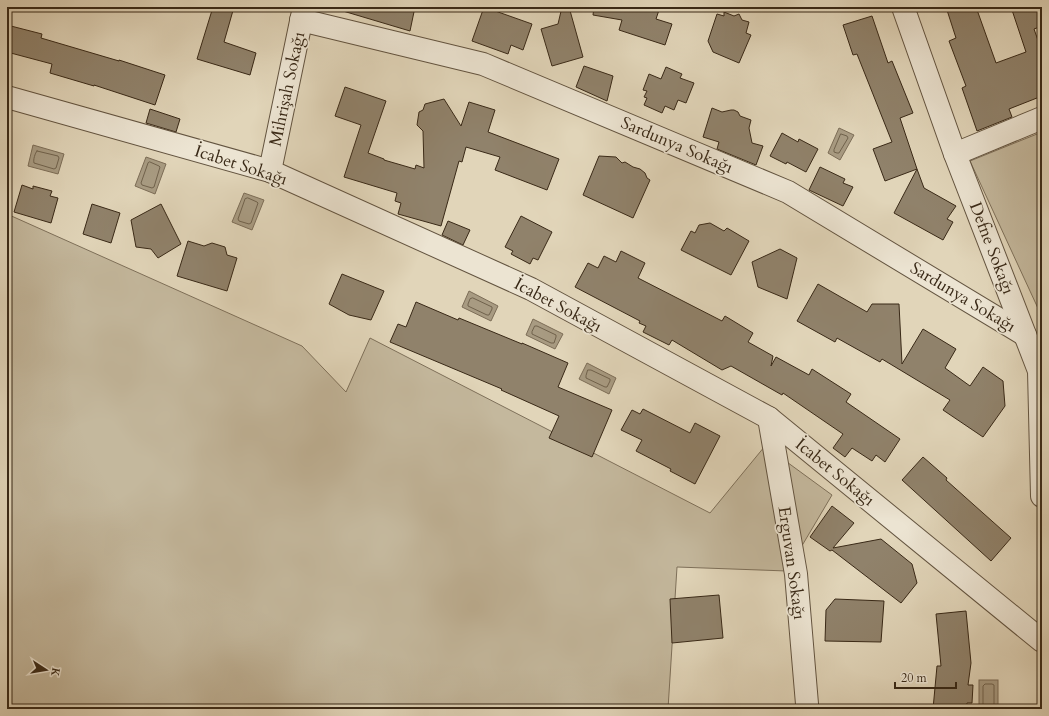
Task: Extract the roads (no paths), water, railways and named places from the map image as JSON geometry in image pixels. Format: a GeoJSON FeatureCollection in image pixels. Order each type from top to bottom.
{"type":"FeatureCollection","features":[{"type":"Feature","properties":{"kind":"street","name":"Defne Sokağı"},"geometry":{"type":"LineString","coordinates":[[903,7],[956,154],[1039,371],[1042,496]]}},
{"type":"Feature","properties":{"kind":"street","name":"Mihrişah Sokağı"},"geometry":{"type":"LineString","coordinates":[[270,171],[302,14]]}},
{"type":"Feature","properties":{"kind":"street","name":"Sardunya Sokağı"},"geometry":{"type":"LineString","coordinates":[[302,14],[483,64],[788,192],[1025,335]]}},
{"type":"Feature","properties":{"kind":"street","name":"İcabet Sokağı"},"geometry":{"type":"LineString","coordinates":[[7,97],[270,171],[531,289],[769,418],[1042,641]]}},
{"type":"Feature","properties":{"kind":"street"},"geometry":{"type":"LineString","coordinates":[[956,154],[1042,118]]}},
{"type":"Feature","properties":{"kind":"street","name":"Erguvan Sokağı"},"geometry":{"type":"LineString","coordinates":[[769,418],[796,574],[807,709]]}},
{"type":"Feature","properties":{"kind":"water"},"geometry":{"type":"Polygon","coordinates":[[[839,128],[854,135],[840,160],[828,153],[839,128]]]}},
{"type":"Feature","properties":{"kind":"water"},"geometry":{"type":"Polygon","coordinates":[[[33,145],[64,154],[58,174],[28,166],[33,145]]]}},
{"type":"Feature","properties":{"kind":"water"},"geometry":{"type":"Polygon","coordinates":[[[146,157],[166,164],[155,194],[135,186],[146,157]]]}},
{"type":"Feature","properties":{"kind":"water"},"geometry":{"type":"Polygon","coordinates":[[[244,193],[264,200],[252,230],[232,222],[244,193]]]}},
{"type":"Feature","properties":{"kind":"water"},"geometry":{"type":"Polygon","coordinates":[[[469,291],[498,306],[491,321],[462,307],[469,291]]]}},
{"type":"Feature","properties":{"kind":"water"},"geometry":{"type":"Polygon","coordinates":[[[533,319],[563,334],[555,349],[526,335],[533,319]]]}},
{"type":"Feature","properties":{"kind":"water"},"geometry":{"type":"Polygon","coordinates":[[[587,363],[616,378],[609,394],[579,379],[587,363]]]}},
{"type":"Feature","properties":{"kind":"water"},"geometry":{"type":"Polygon","coordinates":[[[979,680],[998,680],[998,709],[979,709],[979,680]]]}}]}
